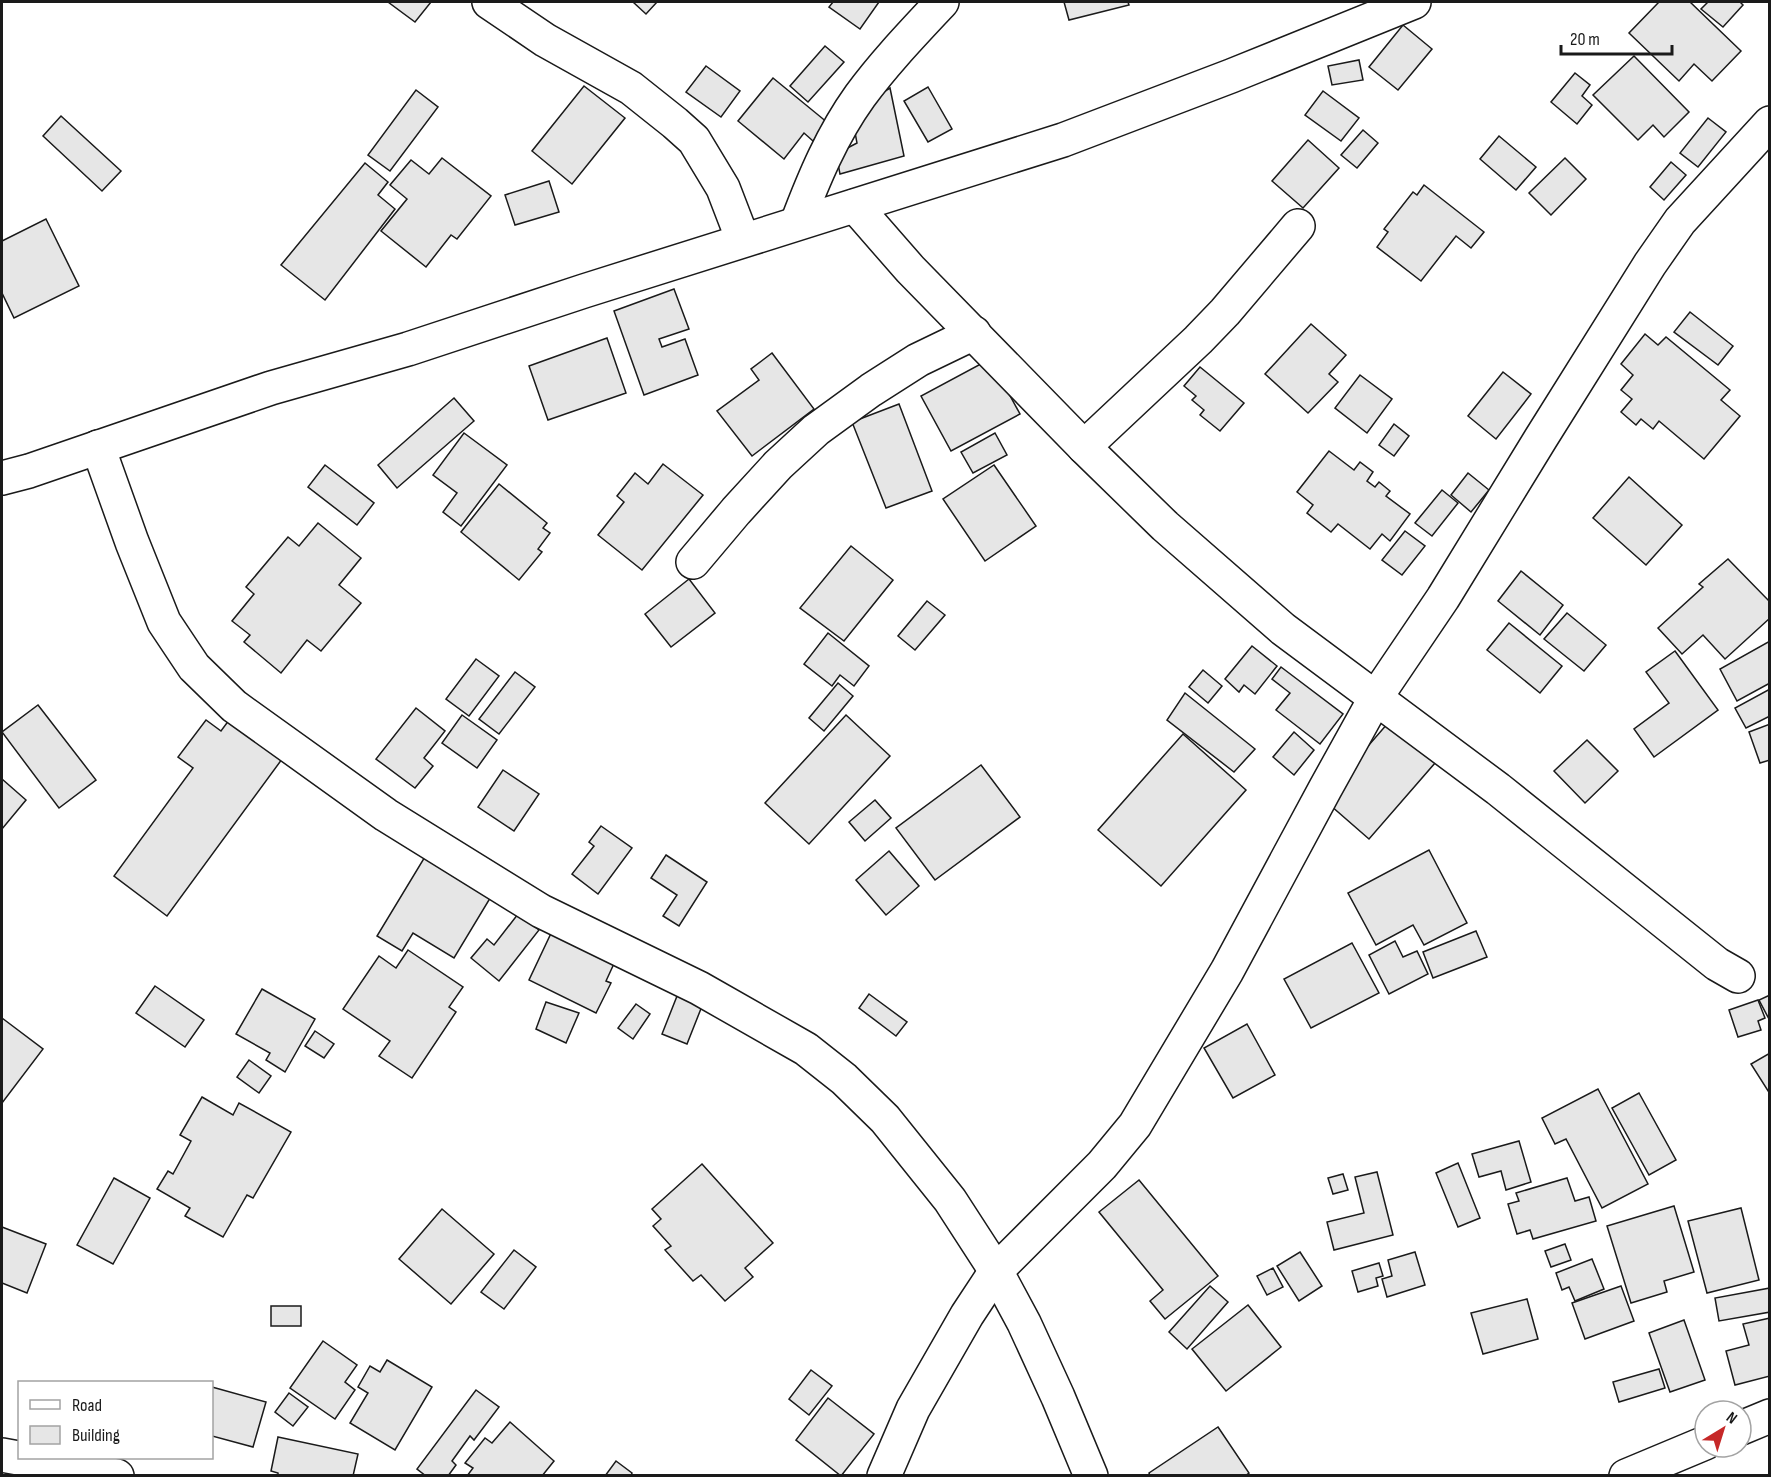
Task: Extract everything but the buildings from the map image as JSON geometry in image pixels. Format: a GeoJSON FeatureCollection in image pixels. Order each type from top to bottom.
{"type":"FeatureCollection","features":[{"type":"Feature","properties":{"kind":"street"},"geometry":{"type":"LineString","coordinates":[[489,2],[545,40],[631,88],[675,123],[693,140],[723,188],[743,240]]}},
{"type":"Feature","properties":{"kind":"street"},"geometry":{"type":"LineString","coordinates":[[797,223],[815,174],[837,131],[888,62],[942,2]]}},
{"type":"Feature","properties":{"kind":"street"},"geometry":{"type":"LineString","coordinates":[[2,478],[29,471],[271,388],[408,349],[743,240],[1063,140],[1231,76],[1414,2]]}},
{"type":"Feature","properties":{"kind":"street"},"geometry":{"type":"LineString","coordinates":[[884,1476],[913,1409],[996,1271],[1102,1165],[1135,1125],[1227,971],[1376,698],[1443,598],[1650,264],[1680,220],[1770,123]]}},
{"type":"Feature","properties":{"kind":"street"},"geometry":{"type":"LineString","coordinates":[[855,206],[910,269],[1084,447],[1165,525],[1283,629],[1498,789],[1717,964],[1738,976]]}},
{"type":"Feature","properties":{"kind":"street"},"geometry":{"type":"LineString","coordinates":[[1084,447],[1226,312],[1298,226]]}},
{"type":"Feature","properties":{"kind":"street"},"geometry":{"type":"LineString","coordinates":[[693,562],[778,465],[816,430],[871,390],[918,360],[974,333]]}},
{"type":"Feature","properties":{"kind":"street"},"geometry":{"type":"LineString","coordinates":[[98,447],[164,622],[194,667],[234,706],[386,815],[531,905],[699,988],[806,1049],[844,1079],[885,1119],[950,1200],[996,1271],[1024,1323],[1091,1475],[1078,1476]]}},
{"type":"Feature","properties":{"kind":"street"},"geometry":{"type":"LineString","coordinates":[[1753,1423],[1770,1416]]}},
{"type":"Feature","properties":{"kind":"street"},"geometry":{"type":"LineString","coordinates":[[1626,1476],[1693,1448]]}},
{"type":"Feature","properties":{"kind":"street"},"geometry":{"type":"LineString","coordinates":[[2,1455],[18,1458]]}},
{"type":"Feature","properties":{"kind":"street"},"geometry":{"type":"LineString","coordinates":[[24,1459],[117,1476]]}}]}
